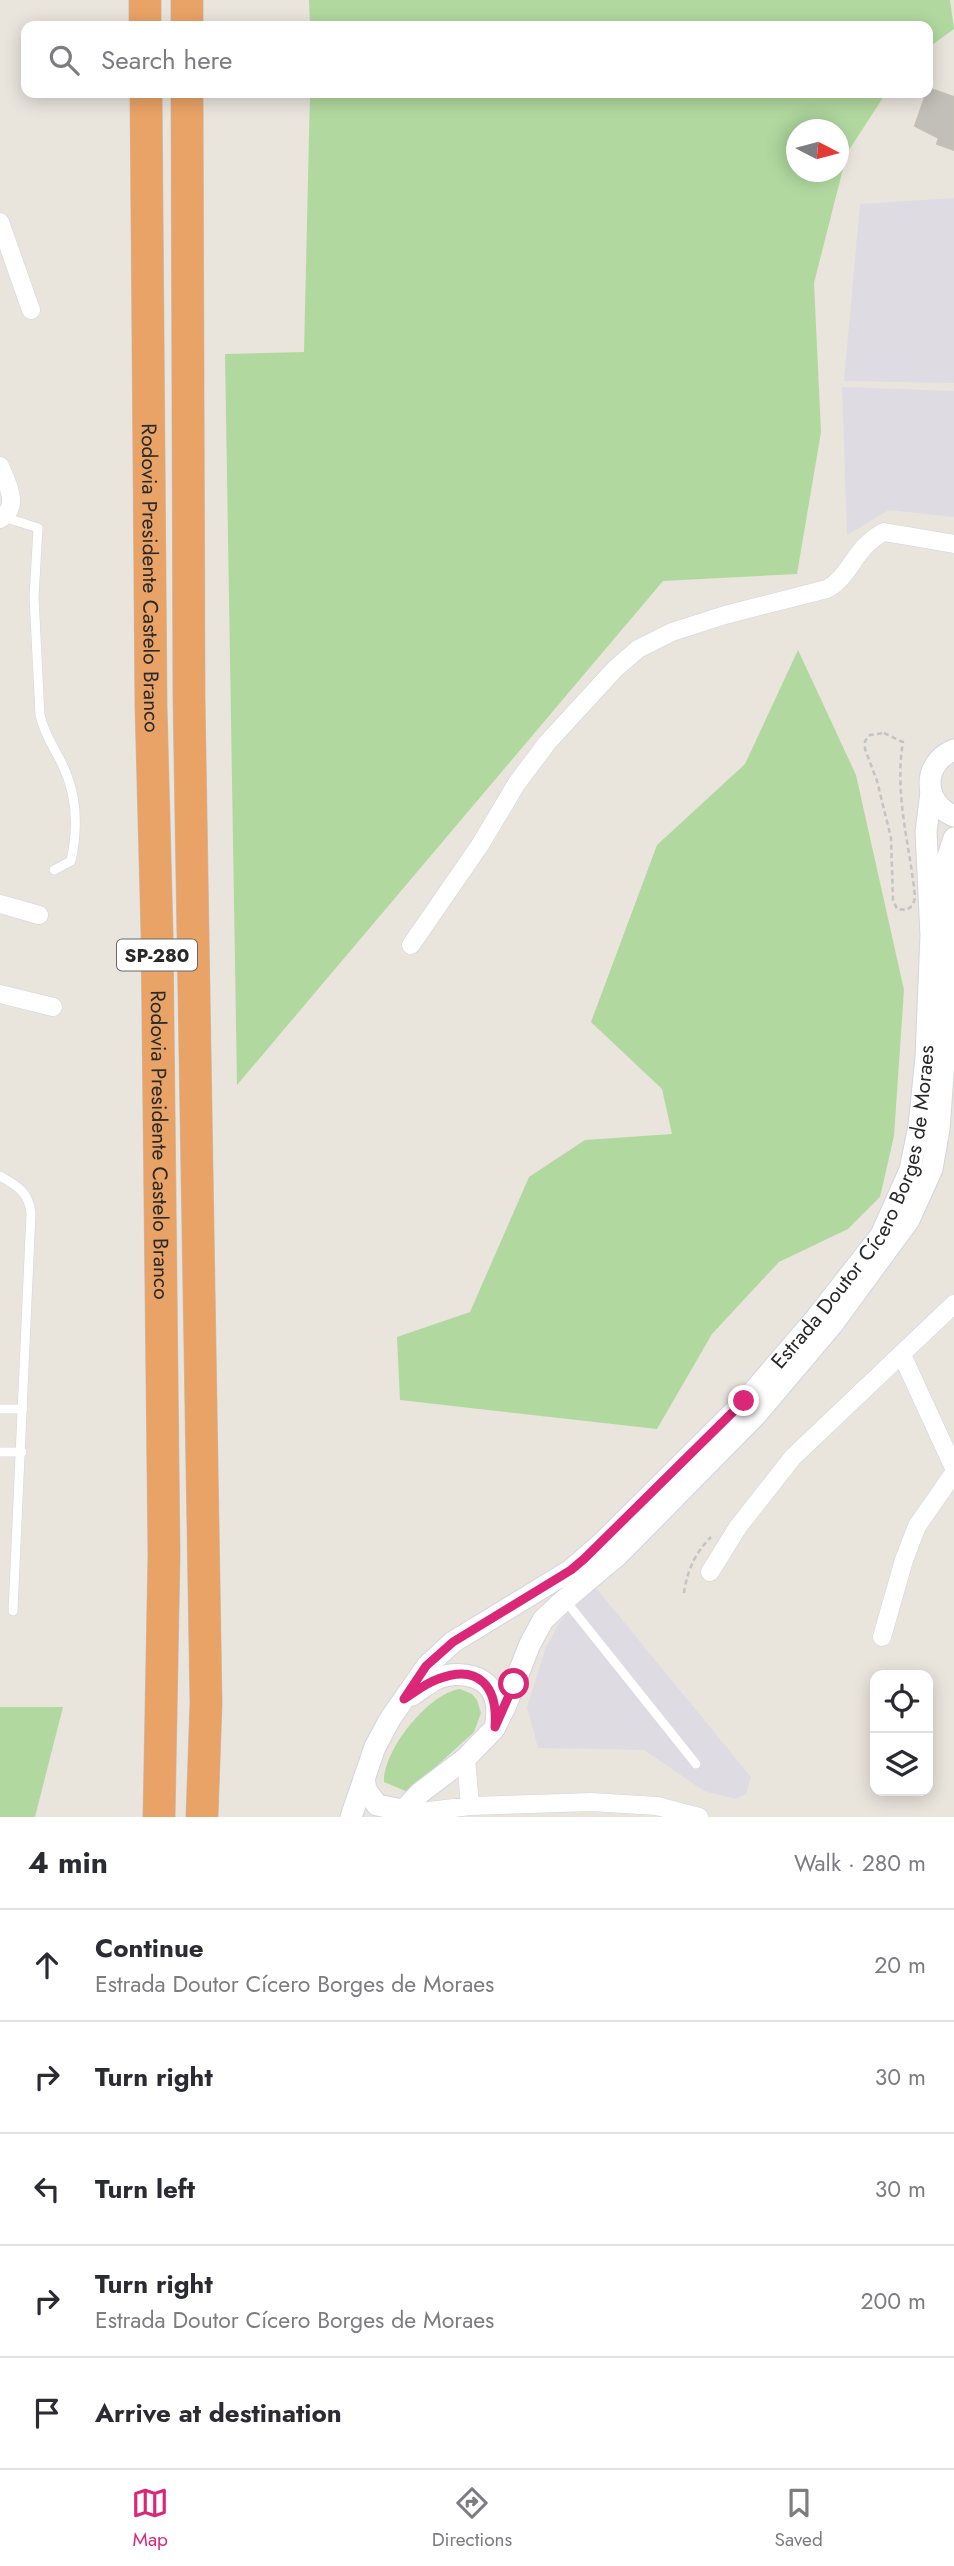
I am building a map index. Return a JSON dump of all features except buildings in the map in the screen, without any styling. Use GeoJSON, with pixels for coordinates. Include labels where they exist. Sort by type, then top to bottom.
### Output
{"type":"FeatureCollection","features":[{"type":"Feature","properties":{"kind":"highway"},"geometry":{"type":"LineString","coordinates":[[145,0],[145,21]]}},
{"type":"Feature","properties":{"kind":"highway"},"geometry":{"type":"LineString","coordinates":[[187,0],[187,21]]}},
{"type":"Feature","properties":{"kind":"highway","name":"Rodovia Presidente Castelo Branco"},"geometry":{"type":"LineString","coordinates":[[146,98],[151,706],[157,919],[164,1555],[159,1817]]}},
{"type":"Feature","properties":{"kind":"highway","name":"Rodovia Presidente Castelo Branco"},"geometry":{"type":"LineString","coordinates":[[187,98],[189,698],[206,1703],[202,1817]]}},
{"type":"Feature","properties":{"kind":"street"},"geometry":{"type":"LineString","coordinates":[[0,222],[31,310]]}},
{"type":"Feature","properties":{"kind":"street"},"geometry":{"type":"LineString","coordinates":[[0,466],[11,496],[8,514],[2,518]]}},
{"type":"Feature","properties":{"kind":"street"},"geometry":{"type":"LineString","coordinates":[[411,945],[480,845],[517,783],[547,743],[615,669],[652,640],[724,615],[817,592],[834,585],[863,545],[884,533],[954,544]]}},
{"type":"Feature","properties":{"kind":"street"},"geometry":{"type":"LineString","coordinates":[[954,734],[951,741],[954,750]]}},
{"type":"Feature","properties":{"kind":"street","name":"Estrada Doutor Cícero Borges de Moraes"},"geometry":{"type":"LineString","coordinates":[[351,1817],[375,1747],[426,1666],[453,1642],[571,1570],[601,1544],[744,1401],[816,1318],[881,1235],[910,1170],[919,1126],[926,1057],[931,935],[926,832],[931,771],[944,754],[954,750]]}},
{"type":"Feature","properties":{"kind":"street"},"geometry":{"type":"LineString","coordinates":[[930,792],[942,810],[954,816]]}},
{"type":"Feature","properties":{"kind":"street","name":"Estrada Doutor Cícero Borges de Moraes"},"geometry":{"type":"LineString","coordinates":[[399,1814],[466,1758],[495,1727],[543,1620],[618,1555],[756,1415],[832,1325],[914,1211],[932,1169],[939,1129],[948,993],[946,863],[954,838]]}},
{"type":"Feature","properties":{"kind":"street"},"geometry":{"type":"LineString","coordinates":[[0,904],[39,915]]}},
{"type":"Feature","properties":{"kind":"street"},"geometry":{"type":"LineString","coordinates":[[0,994],[53,1007]]}},
{"type":"Feature","properties":{"kind":"street"},"geometry":{"type":"LineString","coordinates":[[710,1572],[737,1527],[793,1457],[954,1304]]}},
{"type":"Feature","properties":{"kind":"street"},"geometry":{"type":"LineString","coordinates":[[882,1637],[904,1560],[917,1526],[954,1470],[902,1355]]}},
{"type":"Feature","properties":{"kind":"street"},"geometry":{"type":"LineString","coordinates":[[404,1699],[435,1680],[452,1675],[470,1675],[478,1678],[492,1693],[496,1702],[495,1727]]}},
{"type":"Feature","properties":{"kind":"street"},"geometry":{"type":"LineString","coordinates":[[466,1758],[469,1811]]}},
{"type":"Feature","properties":{"kind":"street"},"geometry":{"type":"LineString","coordinates":[[364,1778],[366,1790],[377,1805],[399,1814],[591,1802],[657,1806],[699,1817]]}},
{"type":"Feature","properties":{"kind":"lane"},"geometry":{"type":"LineString","coordinates":[[2,518],[38,527],[34,597],[40,715],[44,733],[63,765],[74,795],[75,842],[71,861],[54,870]]}},
{"type":"Feature","properties":{"kind":"lane"},"geometry":{"type":"LineString","coordinates":[[0,1176],[20,1188],[30,1207],[22,1452],[13,1611]]}},
{"type":"Feature","properties":{"kind":"lane"},"geometry":{"type":"LineString","coordinates":[[0,1409],[23,1409]]}},
{"type":"Feature","properties":{"kind":"lane"},"geometry":{"type":"LineString","coordinates":[[0,1452],[22,1452]]}},
{"type":"Feature","properties":{"kind":"lane"},"geometry":{"type":"LineString","coordinates":[[565,1600],[696,1764]]}},
{"type":"Feature","properties":{"kind":"path"},"geometry":{"type":"LineString","coordinates":[[884,733],[903,742],[899,764],[900,796],[915,897],[914,905],[907,910],[897,909],[893,900],[891,838],[864,741],[870,735],[884,733]]}},
{"type":"Feature","properties":{"kind":"shaded area"},"geometry":{"type":"Polygon","coordinates":[[[954,198],[954,383],[844,381],[860,204],[954,198]]]}},
{"type":"Feature","properties":{"kind":"shaded area"},"geometry":{"type":"Polygon","coordinates":[[[842,387],[954,391],[954,517],[889,510],[847,535],[842,387]]]}},
{"type":"Feature","properties":{"kind":"shaded area"},"geometry":{"type":"Polygon","coordinates":[[[596,1588],[751,1777],[746,1794],[735,1799],[704,1791],[644,1750],[538,1748],[527,1707],[546,1647],[563,1617],[596,1588]]]}},
{"type":"Feature","properties":{"kind":"green space"},"geometry":{"type":"Polygon","coordinates":[[[309,0],[950,0],[954,29],[933,44],[933,21],[310,21],[309,0]]]}},
{"type":"Feature","properties":{"kind":"green space"},"geometry":{"type":"Polygon","coordinates":[[[310,98],[883,98],[849,150],[849,119],[786,119],[786,182],[840,182],[814,283],[821,432],[797,574],[663,581],[237,1085],[225,354],[304,352],[310,98]]]}},
{"type":"Feature","properties":{"kind":"green space"},"geometry":{"type":"Polygon","coordinates":[[[798,650],[856,775],[904,990],[894,1136],[880,1197],[848,1229],[779,1262],[712,1334],[657,1429],[400,1400],[397,1337],[470,1312],[529,1177],[585,1140],[672,1134],[662,1089],[591,1022],[657,845],[745,764],[798,650]]]}},
{"type":"Feature","properties":{"kind":"green space"},"geometry":{"type":"Polygon","coordinates":[[[460,1689],[472,1694],[477,1700],[481,1713],[474,1732],[408,1792],[384,1782],[391,1755],[410,1725],[435,1701],[460,1689]]]}},
{"type":"Feature","properties":{"kind":"green space"},"geometry":{"type":"Polygon","coordinates":[[[0,1707],[63,1707],[35,1817],[0,1817],[0,1707]]]}},
{"type":"Feature","properties":{"kind":"route"},"geometry":{"type":"LineString","coordinates":[[514,1684],[495,1727],[496,1702],[492,1693],[478,1678],[470,1675],[445,1676],[404,1699],[426,1666],[453,1642],[571,1570],[584,1559],[744,1401]]}}]}
